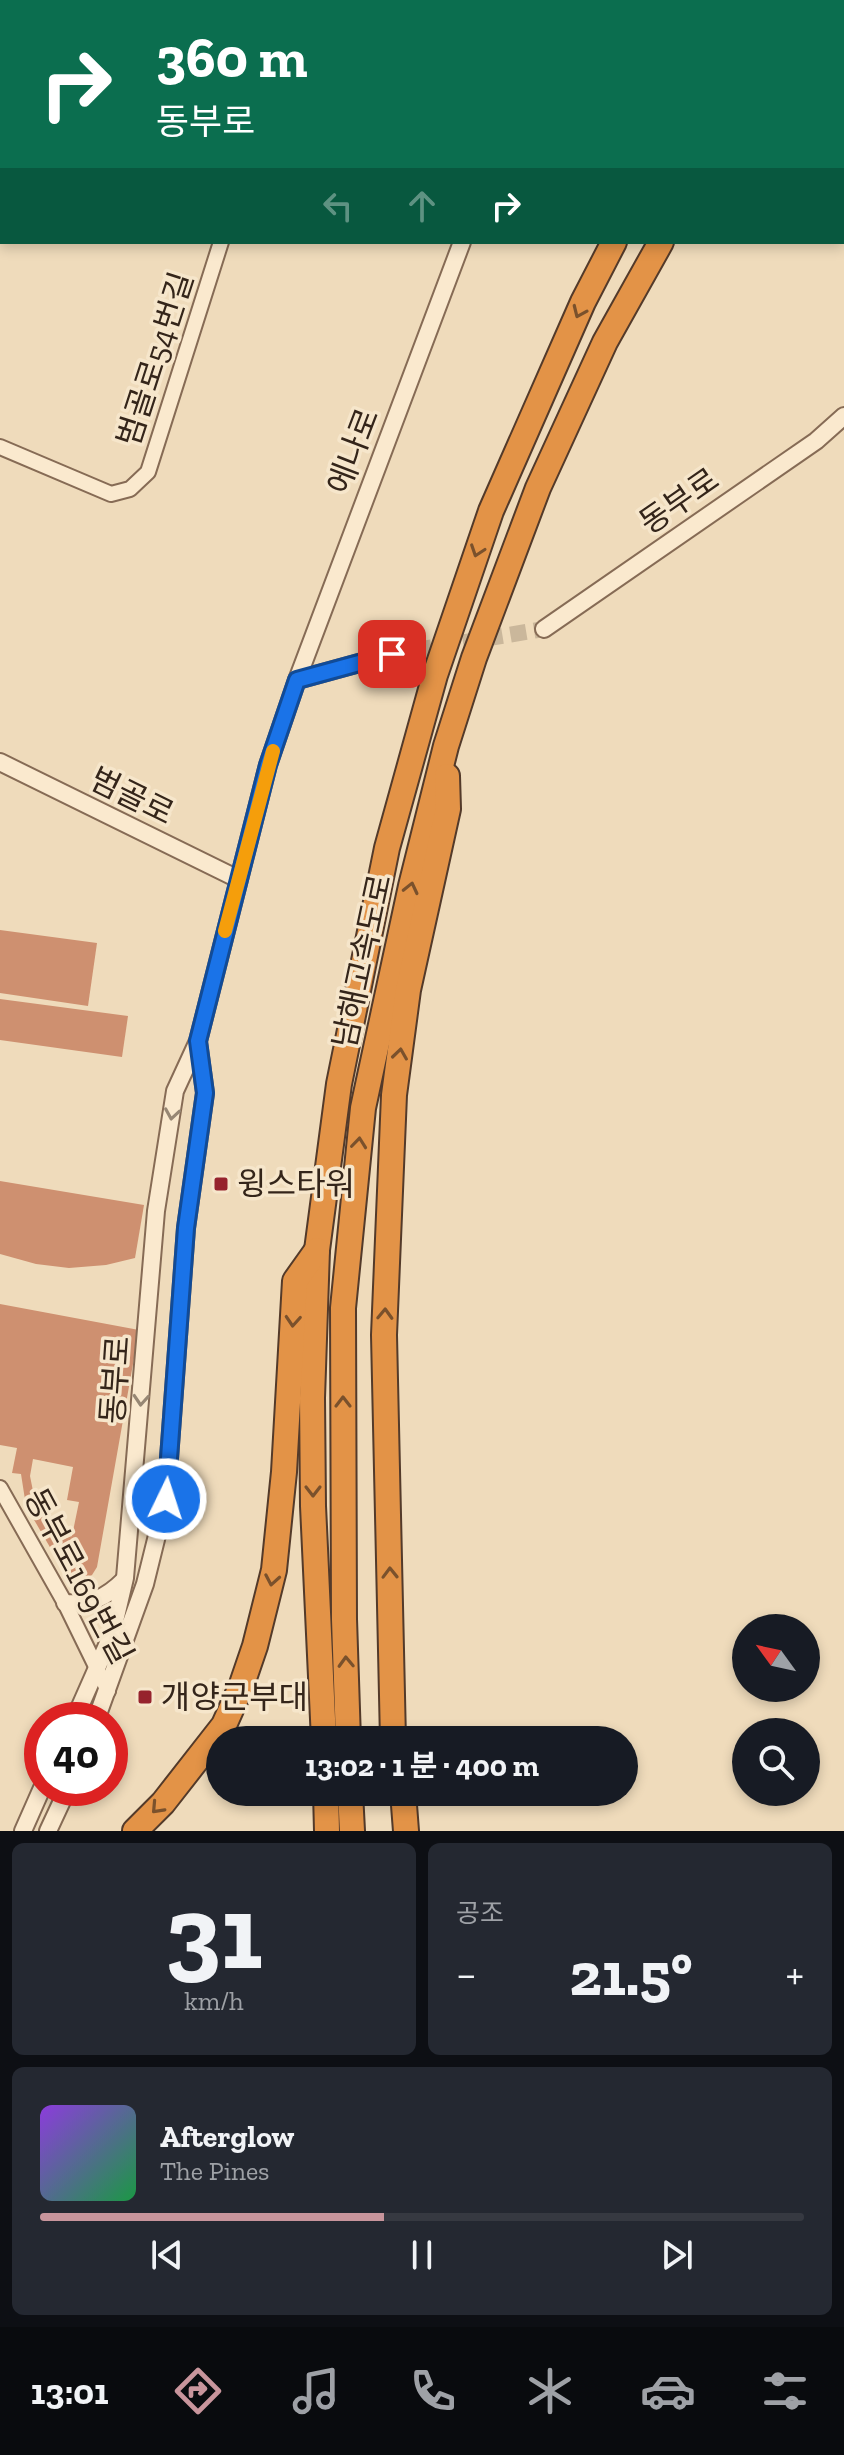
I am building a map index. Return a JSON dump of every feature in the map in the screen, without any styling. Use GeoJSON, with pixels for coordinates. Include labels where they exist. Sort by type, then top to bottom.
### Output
{"type":"FeatureCollection","features":[{"type":"Feature","properties":{"kind":"highway","name":"남해고속도로"},"geometry":{"type":"LineString","coordinates":[[323,1726],[313,1506],[312,1398],[317,1250],[339,1084],[381,877],[435,675],[491,511],[583,302],[613,244]]}},
{"type":"Feature","properties":{"kind":"highway","name":"남해고속도로"},"geometry":{"type":"LineString","coordinates":[[348,1726],[343,1308],[363,1108],[411,886],[446,746],[474,658],[538,488],[605,342],[660,244]]}},
{"type":"Feature","properties":{"kind":"highway"},"geometry":{"type":"LineString","coordinates":[[395,1726],[384,1335],[394,1095],[408,990],[448,809],[446,746]]}},
{"type":"Feature","properties":{"kind":"highway"},"geometry":{"type":"LineString","coordinates":[[135,1831],[171,1793],[224,1725],[255,1646],[274,1570],[284,1472],[295,1281],[317,1250]]}},
{"type":"Feature","properties":{"kind":"highway"},"geometry":{"type":"LineString","coordinates":[[326,1806],[327,1831]]}},
{"type":"Feature","properties":{"kind":"highway"},"geometry":{"type":"LineString","coordinates":[[351,1806],[352,1831]]}},
{"type":"Feature","properties":{"kind":"highway"},"geometry":{"type":"LineString","coordinates":[[395,1806],[396,1831]]}},
{"type":"Feature","properties":{"kind":"highway"},"geometry":{"type":"LineString","coordinates":[[404,1806],[406,1831]]}},
{"type":"Feature","properties":{"kind":"street","name":"범골로54번길"},"geometry":{"type":"LineString","coordinates":[[0,447],[111,494],[130,489],[148,472],[220,244]]}},
{"type":"Feature","properties":{"kind":"street","name":"에나로"},"geometry":{"type":"LineString","coordinates":[[297,680],[461,244]]}},
{"type":"Feature","properties":{"kind":"street","name":"동부로"},"geometry":{"type":"LineString","coordinates":[[544,629],[816,441],[844,416]]}},
{"type":"Feature","properties":{"kind":"street"},"geometry":{"type":"LineString","coordinates":[[297,680],[392,654]]}},
{"type":"Feature","properties":{"kind":"street","name":"동부로"},"geometry":{"type":"LineString","coordinates":[[82,1702],[112,1634],[125,1578],[156,1211],[175,1091],[198,1041],[268,765],[297,680]]}},
{"type":"Feature","properties":{"kind":"street","name":"범골로"},"geometry":{"type":"LineString","coordinates":[[0,762],[238,879]]}},
{"type":"Feature","properties":{"kind":"street","name":"동부로"},"geometry":{"type":"LineString","coordinates":[[103,1702],[145,1584],[166,1499],[186,1228],[205,1093],[198,1041]]}},
{"type":"Feature","properties":{"kind":"street","name":"동부로169번길"},"geometry":{"type":"LineString","coordinates":[[0,1488],[65,1603],[108,1691]]}},
{"type":"Feature","properties":{"kind":"street"},"geometry":{"type":"LineString","coordinates":[[65,1603],[96,1601],[112,1592],[125,1578]]}},
{"type":"Feature","properties":{"kind":"street"},"geometry":{"type":"LineString","coordinates":[[23,1831],[34,1806]]}},
{"type":"Feature","properties":{"kind":"street"},"geometry":{"type":"LineString","coordinates":[[48,1831],[60,1806]]}},
{"type":"Feature","properties":{"kind":"building"},"geometry":{"type":"Polygon","coordinates":[[[0,930],[97,943],[88,1006],[0,993],[0,930]]]}},
{"type":"Feature","properties":{"kind":"building"},"geometry":{"type":"Polygon","coordinates":[[[0,999],[128,1016],[122,1057],[0,1040],[0,999]]]}},
{"type":"Feature","properties":{"kind":"building"},"geometry":{"type":"Polygon","coordinates":[[[0,1181],[144,1205],[135,1258],[106,1265],[69,1268],[36,1264],[0,1254],[0,1181]]]}},
{"type":"Feature","properties":{"kind":"building"},"geometry":{"type":"Polygon","coordinates":[[[0,1304],[139,1330],[97,1567],[92,1575],[83,1580],[65,1573],[26,1506],[21,1474],[12,1473],[17,1448],[0,1445],[0,1304]],[[33,1459],[30,1476],[36,1506],[58,1536],[64,1539],[72,1536],[79,1502],[67,1500],[73,1467],[33,1459]]]}},
{"type":"Feature","properties":{"kind":"tunnel"},"geometry":{"type":"LineString","coordinates":[[392,654],[544,629]]}},
{"type":"Feature","properties":{"kind":"slow traffic"},"geometry":{"type":"LineString","coordinates":[[225,931],[273,751]]}},
{"type":"Feature","properties":{"kind":"place","name":"윙스타워"},"geometry":{"type":"Point","coordinates":[221,1184]}},
{"type":"Feature","properties":{"kind":"place","name":"개양군부대"},"geometry":{"type":"Point","coordinates":[145,1697]}},
{"type":"Feature","properties":{"kind":"route"},"geometry":{"type":"LineString","coordinates":[[166,1499],[186,1228],[205,1093],[198,1041],[268,765],[297,680],[392,654]]}}]}
